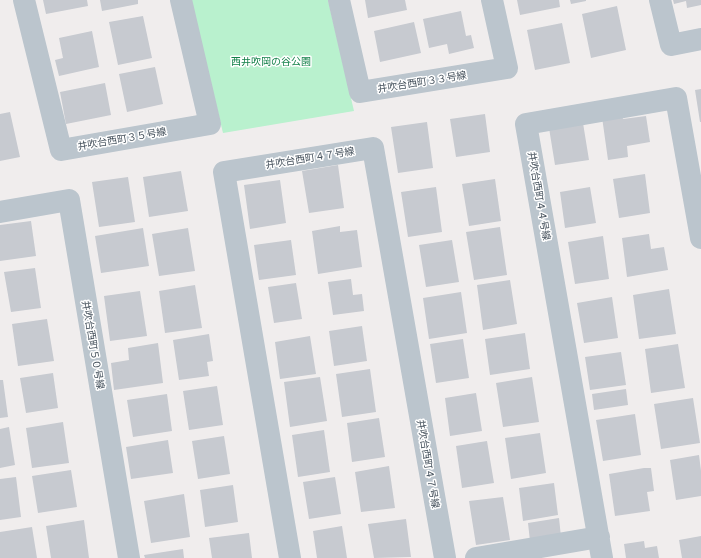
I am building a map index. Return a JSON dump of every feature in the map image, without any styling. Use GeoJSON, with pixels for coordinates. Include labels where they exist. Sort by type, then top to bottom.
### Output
{"type":"FeatureCollection","features":[{"type":"Feature","properties":{"kind":"street","name":"井吹台西町３５号線"},"geometry":{"type":"LineString","coordinates":[[24,0],[61,150],[210,124],[181,0]]}},
{"type":"Feature","properties":{"kind":"street","name":"井吹台西町３３号線"},"geometry":{"type":"LineString","coordinates":[[338,0],[360,92],[507,68],[492,0]]}},
{"type":"Feature","properties":{"kind":"street"},"geometry":{"type":"LineString","coordinates":[[660,0],[671,44],[701,39]]}},
{"type":"Feature","properties":{"kind":"street","name":"井吹台西町４４号線"},"geometry":{"type":"LineString","coordinates":[[600,548],[526,124],[676,98],[701,238]]}},
{"type":"Feature","properties":{"kind":"street","name":"井吹台西町４７号線"},"geometry":{"type":"LineString","coordinates":[[290,558],[224,172],[373,148],[445,558]]}},
{"type":"Feature","properties":{"kind":"street","name":"井吹台西町５０号線"},"geometry":{"type":"LineString","coordinates":[[0,212],[69,200],[129,558]]}},
{"type":"Feature","properties":{"kind":"street"},"geometry":{"type":"LineString","coordinates":[[476,558],[600,548]]}},
{"type":"Feature","properties":{"kind":"green space","name":"西井吹岡の谷公園"},"geometry":{"type":"Polygon","coordinates":[[[191,0],[328,0],[354,111],[223,133],[191,0]]]}},
{"type":"Feature","properties":{"kind":"building"},"geometry":{"type":"Polygon","coordinates":[[[43,0],[87,0],[88,6],[46,14],[43,0]]]}},
{"type":"Feature","properties":{"kind":"building"},"geometry":{"type":"Polygon","coordinates":[[[100,0],[138,0],[138,4],[102,11],[100,0]]]}},
{"type":"Feature","properties":{"kind":"building"},"geometry":{"type":"Polygon","coordinates":[[[365,0],[405,0],[407,10],[368,18],[365,0]]]}},
{"type":"Feature","properties":{"kind":"building"},"geometry":{"type":"Polygon","coordinates":[[[517,0],[559,0],[560,7],[520,15],[517,0]]]}},
{"type":"Feature","properties":{"kind":"building"},"geometry":{"type":"Polygon","coordinates":[[[570,0],[586,0],[586,1],[571,4],[570,0]]]}},
{"type":"Feature","properties":{"kind":"building"},"geometry":{"type":"Polygon","coordinates":[[[673,0],[701,0],[701,5],[687,8],[686,1],[674,4],[673,0]]]}},
{"type":"Feature","properties":{"kind":"building"},"geometry":{"type":"Polygon","coordinates":[[[617,6],[626,50],[591,58],[582,14],[617,6]]]}},
{"type":"Feature","properties":{"kind":"building"},"geometry":{"type":"Polygon","coordinates":[[[461,11],[466,36],[471,35],[474,48],[449,54],[447,44],[429,48],[423,19],[461,11]]]}},
{"type":"Feature","properties":{"kind":"building"},"geometry":{"type":"Polygon","coordinates":[[[143,16],[152,58],[118,65],[109,22],[143,16]]]}},
{"type":"Feature","properties":{"kind":"building"},"geometry":{"type":"Polygon","coordinates":[[[414,22],[421,53],[380,62],[374,31],[414,22]]]}},
{"type":"Feature","properties":{"kind":"building"},"geometry":{"type":"Polygon","coordinates":[[[562,23],[570,63],[535,70],[527,30],[562,23]]]}},
{"type":"Feature","properties":{"kind":"building"},"geometry":{"type":"Polygon","coordinates":[[[92,31],[99,67],[59,76],[55,60],[63,58],[59,38],[92,31]]]}},
{"type":"Feature","properties":{"kind":"building"},"geometry":{"type":"Polygon","coordinates":[[[155,67],[163,104],[127,112],[119,74],[155,67]]]}},
{"type":"Feature","properties":{"kind":"building"},"geometry":{"type":"Polygon","coordinates":[[[105,83],[111,115],[66,124],[60,92],[105,83]]]}},
{"type":"Feature","properties":{"kind":"building"},"geometry":{"type":"Polygon","coordinates":[[[701,89],[701,122],[700,122],[695,90],[701,89]]]}},
{"type":"Feature","properties":{"kind":"building"},"geometry":{"type":"Polygon","coordinates":[[[10,112],[20,157],[0,161],[0,114],[10,112]]]}},
{"type":"Feature","properties":{"kind":"building"},"geometry":{"type":"Polygon","coordinates":[[[485,114],[490,152],[456,157],[450,119],[485,114]]]}},
{"type":"Feature","properties":{"kind":"building"},"geometry":{"type":"Polygon","coordinates":[[[622,114],[623,119],[646,116],[650,142],[627,146],[628,157],[608,160],[602,117],[622,114]]]}},
{"type":"Feature","properties":{"kind":"building"},"geometry":{"type":"Polygon","coordinates":[[[427,122],[433,168],[398,173],[391,127],[427,122]]]}},
{"type":"Feature","properties":{"kind":"building"},"geometry":{"type":"Polygon","coordinates":[[[583,123],[589,160],[555,165],[549,128],[583,123]]]}},
{"type":"Feature","properties":{"kind":"building"},"geometry":{"type":"Polygon","coordinates":[[[338,165],[344,208],[309,213],[302,171],[338,165]]]}},
{"type":"Feature","properties":{"kind":"building"},"geometry":{"type":"Polygon","coordinates":[[[181,171],[188,211],[149,217],[143,177],[181,171]]]}},
{"type":"Feature","properties":{"kind":"building"},"geometry":{"type":"Polygon","coordinates":[[[645,174],[650,213],[619,218],[613,179],[645,174]]]}},
{"type":"Feature","properties":{"kind":"building"},"geometry":{"type":"Polygon","coordinates":[[[128,177],[135,222],[99,227],[92,182],[128,177]]]}},
{"type":"Feature","properties":{"kind":"building"},"geometry":{"type":"Polygon","coordinates":[[[495,179],[501,221],[469,226],[462,184],[495,179]]]}},
{"type":"Feature","properties":{"kind":"building"},"geometry":{"type":"Polygon","coordinates":[[[280,180],[286,223],[250,229],[244,185],[280,180]]]}},
{"type":"Feature","properties":{"kind":"building"},"geometry":{"type":"Polygon","coordinates":[[[436,187],[442,232],[408,237],[401,192],[436,187]]]}},
{"type":"Feature","properties":{"kind":"building"},"geometry":{"type":"Polygon","coordinates":[[[590,187],[596,223],[565,228],[560,192],[590,187]]]}},
{"type":"Feature","properties":{"kind":"building"},"geometry":{"type":"Polygon","coordinates":[[[31,221],[36,256],[0,261],[0,225],[31,221]]]}},
{"type":"Feature","properties":{"kind":"building"},"geometry":{"type":"Polygon","coordinates":[[[340,226],[340,232],[357,230],[362,267],[318,274],[312,231],[340,226]]]}},
{"type":"Feature","properties":{"kind":"building"},"geometry":{"type":"Polygon","coordinates":[[[500,227],[507,275],[474,280],[466,232],[500,227]]]}},
{"type":"Feature","properties":{"kind":"building"},"geometry":{"type":"Polygon","coordinates":[[[143,228],[149,266],[101,273],[95,236],[143,228]]]}},
{"type":"Feature","properties":{"kind":"building"},"geometry":{"type":"Polygon","coordinates":[[[188,228],[195,271],[159,276],[152,234],[188,228]]]}},
{"type":"Feature","properties":{"kind":"building"},"geometry":{"type":"Polygon","coordinates":[[[649,234],[651,249],[664,247],[668,270],[627,277],[622,238],[649,234]]]}},
{"type":"Feature","properties":{"kind":"building"},"geometry":{"type":"Polygon","coordinates":[[[603,236],[609,279],[575,284],[568,242],[603,236]]]}},
{"type":"Feature","properties":{"kind":"building"},"geometry":{"type":"Polygon","coordinates":[[[291,240],[296,275],[259,280],[254,245],[291,240]]]}},
{"type":"Feature","properties":{"kind":"building"},"geometry":{"type":"Polygon","coordinates":[[[452,240],[459,282],[426,287],[419,245],[452,240]]]}},
{"type":"Feature","properties":{"kind":"building"},"geometry":{"type":"Polygon","coordinates":[[[35,268],[41,308],[11,312],[4,272],[35,268]]]}},
{"type":"Feature","properties":{"kind":"building"},"geometry":{"type":"Polygon","coordinates":[[[351,279],[353,295],[362,294],[364,311],[333,315],[328,282],[351,279]]]}},
{"type":"Feature","properties":{"kind":"building"},"geometry":{"type":"Polygon","coordinates":[[[510,280],[517,324],[483,330],[477,285],[510,280]]]}},
{"type":"Feature","properties":{"kind":"building"},"geometry":{"type":"Polygon","coordinates":[[[296,283],[302,319],[274,323],[268,287],[296,283]]]}},
{"type":"Feature","properties":{"kind":"building"},"geometry":{"type":"Polygon","coordinates":[[[195,285],[202,328],[165,333],[159,291],[195,285]]]}},
{"type":"Feature","properties":{"kind":"building"},"geometry":{"type":"Polygon","coordinates":[[[669,289],[676,334],[639,339],[633,295],[669,289]]]}},
{"type":"Feature","properties":{"kind":"building"},"geometry":{"type":"Polygon","coordinates":[[[140,291],[147,336],[110,341],[104,296],[140,291]]]}},
{"type":"Feature","properties":{"kind":"building"},"geometry":{"type":"Polygon","coordinates":[[[461,292],[467,333],[429,339],[423,298],[461,292]]]}},
{"type":"Feature","properties":{"kind":"building"},"geometry":{"type":"Polygon","coordinates":[[[612,297],[618,338],[584,343],[577,303],[612,297]]]}},
{"type":"Feature","properties":{"kind":"building"},"geometry":{"type":"Polygon","coordinates":[[[47,319],[54,361],[18,366],[12,324],[47,319]]]}},
{"type":"Feature","properties":{"kind":"building"},"geometry":{"type":"Polygon","coordinates":[[[362,326],[367,361],[334,366],[329,331],[362,326]]]}},
{"type":"Feature","properties":{"kind":"building"},"geometry":{"type":"Polygon","coordinates":[[[525,333],[530,369],[490,375],[485,339],[525,333]]]}},
{"type":"Feature","properties":{"kind":"building"},"geometry":{"type":"Polygon","coordinates":[[[209,334],[213,361],[207,362],[209,376],[179,380],[173,340],[209,334]]]}},
{"type":"Feature","properties":{"kind":"building"},"geometry":{"type":"Polygon","coordinates":[[[310,336],[316,374],[280,379],[275,342],[310,336]]]}},
{"type":"Feature","properties":{"kind":"building"},"geometry":{"type":"Polygon","coordinates":[[[463,339],[469,378],[436,383],[430,344],[463,339]]]}},
{"type":"Feature","properties":{"kind":"building"},"geometry":{"type":"Polygon","coordinates":[[[158,343],[163,383],[114,390],[111,363],[129,360],[128,348],[158,343]]]}},
{"type":"Feature","properties":{"kind":"building"},"geometry":{"type":"Polygon","coordinates":[[[678,344],[685,388],[651,393],[645,349],[678,344]]]}},
{"type":"Feature","properties":{"kind":"building"},"geometry":{"type":"Polygon","coordinates":[[[621,352],[626,385],[590,390],[585,357],[621,352]]]}},
{"type":"Feature","properties":{"kind":"building"},"geometry":{"type":"Polygon","coordinates":[[[370,369],[376,412],[342,417],[336,374],[370,369]]]}},
{"type":"Feature","properties":{"kind":"building"},"geometry":{"type":"Polygon","coordinates":[[[53,373],[58,408],[26,413],[20,378],[53,373]]]}},
{"type":"Feature","properties":{"kind":"building"},"geometry":{"type":"Polygon","coordinates":[[[320,377],[327,421],[290,427],[284,382],[320,377]]]}},
{"type":"Feature","properties":{"kind":"building"},"geometry":{"type":"Polygon","coordinates":[[[532,377],[539,422],[503,427],[496,383],[532,377]]]}},
{"type":"Feature","properties":{"kind":"building"},"geometry":{"type":"Polygon","coordinates":[[[0,380],[3,380],[8,417],[0,418],[0,380]]]}},
{"type":"Feature","properties":{"kind":"building"},"geometry":{"type":"Polygon","coordinates":[[[217,386],[223,425],[189,430],[183,391],[217,386]]]}},
{"type":"Feature","properties":{"kind":"building"},"geometry":{"type":"Polygon","coordinates":[[[626,389],[628,405],[594,410],[592,394],[626,389]]]}},
{"type":"Feature","properties":{"kind":"building"},"geometry":{"type":"Polygon","coordinates":[[[476,393],[482,431],[450,436],[445,398],[476,393]]]}},
{"type":"Feature","properties":{"kind":"building"},"geometry":{"type":"Polygon","coordinates":[[[167,394],[172,431],[133,437],[127,400],[167,394]]]}},
{"type":"Feature","properties":{"kind":"building"},"geometry":{"type":"Polygon","coordinates":[[[693,398],[700,443],[661,449],[654,404],[693,398]]]}},
{"type":"Feature","properties":{"kind":"building"},"geometry":{"type":"Polygon","coordinates":[[[635,414],[641,455],[603,461],[596,420],[635,414]]]}},
{"type":"Feature","properties":{"kind":"building"},"geometry":{"type":"Polygon","coordinates":[[[379,418],[385,457],[352,462],[347,423],[379,418]]]}},
{"type":"Feature","properties":{"kind":"building"},"geometry":{"type":"Polygon","coordinates":[[[63,422],[69,463],[32,468],[26,428],[63,422]]]}},
{"type":"Feature","properties":{"kind":"building"},"geometry":{"type":"Polygon","coordinates":[[[9,427],[15,465],[0,468],[0,429],[9,427]]]}},
{"type":"Feature","properties":{"kind":"building"},"geometry":{"type":"Polygon","coordinates":[[[324,430],[330,472],[298,477],[292,435],[324,430]]]}},
{"type":"Feature","properties":{"kind":"building"},"geometry":{"type":"Polygon","coordinates":[[[540,433],[546,473],[511,479],[505,438],[540,433]]]}},
{"type":"Feature","properties":{"kind":"building"},"geometry":{"type":"Polygon","coordinates":[[[224,436],[230,474],[198,479],[192,441],[224,436]]]}},
{"type":"Feature","properties":{"kind":"building"},"geometry":{"type":"Polygon","coordinates":[[[168,440],[173,473],[131,479],[126,447],[168,440]]]}},
{"type":"Feature","properties":{"kind":"building"},"geometry":{"type":"Polygon","coordinates":[[[487,441],[494,483],[462,488],[456,446],[487,441]]]}},
{"type":"Feature","properties":{"kind":"building"},"geometry":{"type":"Polygon","coordinates":[[[699,455],[701,471],[701,496],[676,500],[670,460],[699,455]]]}},
{"type":"Feature","properties":{"kind":"building"},"geometry":{"type":"Polygon","coordinates":[[[389,466],[395,508],[361,512],[355,472],[389,466]]]}},
{"type":"Feature","properties":{"kind":"building"},"geometry":{"type":"Polygon","coordinates":[[[651,468],[654,491],[647,492],[650,511],[615,516],[609,474],[651,468]]]}},
{"type":"Feature","properties":{"kind":"building"},"geometry":{"type":"Polygon","coordinates":[[[71,470],[77,507],[38,513],[32,476],[71,470]]]}},
{"type":"Feature","properties":{"kind":"building"},"geometry":{"type":"Polygon","coordinates":[[[16,477],[21,517],[0,520],[0,479],[16,477]]]}},
{"type":"Feature","properties":{"kind":"building"},"geometry":{"type":"Polygon","coordinates":[[[335,477],[341,514],[309,519],[303,482],[335,477]]]}},
{"type":"Feature","properties":{"kind":"building"},"geometry":{"type":"Polygon","coordinates":[[[554,483],[558,515],[523,521],[519,488],[554,483]]]}},
{"type":"Feature","properties":{"kind":"building"},"geometry":{"type":"Polygon","coordinates":[[[233,485],[238,522],[205,527],[200,490],[233,485]]]}},
{"type":"Feature","properties":{"kind":"building"},"geometry":{"type":"Polygon","coordinates":[[[184,494],[190,537],[151,543],[144,501],[184,494]]]}},
{"type":"Feature","properties":{"kind":"building"},"geometry":{"type":"Polygon","coordinates":[[[503,497],[510,540],[476,545],[469,501],[503,497]]]}},
{"type":"Feature","properties":{"kind":"building"},"geometry":{"type":"Polygon","coordinates":[[[559,518],[561,537],[530,541],[528,523],[559,518]]]}},
{"type":"Feature","properties":{"kind":"building"},"geometry":{"type":"Polygon","coordinates":[[[406,519],[411,557],[374,558],[368,524],[406,519]]]}},
{"type":"Feature","properties":{"kind":"building"},"geometry":{"type":"Polygon","coordinates":[[[84,520],[89,558],[51,558],[46,526],[84,520]]]}},
{"type":"Feature","properties":{"kind":"building"},"geometry":{"type":"Polygon","coordinates":[[[342,526],[347,558],[317,558],[313,531],[342,526]]]}},
{"type":"Feature","properties":{"kind":"building"},"geometry":{"type":"Polygon","coordinates":[[[32,527],[37,558],[0,558],[0,532],[32,527]]]}},
{"type":"Feature","properties":{"kind":"building"},"geometry":{"type":"Polygon","coordinates":[[[249,533],[252,558],[212,558],[209,538],[249,533]]]}},
{"type":"Feature","properties":{"kind":"building"},"geometry":{"type":"Polygon","coordinates":[[[701,536],[701,558],[682,558],[679,540],[701,536]]]}},
{"type":"Feature","properties":{"kind":"building"},"geometry":{"type":"Polygon","coordinates":[[[644,541],[645,548],[657,546],[659,558],[626,558],[624,544],[644,541]]]}},
{"type":"Feature","properties":{"kind":"building"},"geometry":{"type":"Polygon","coordinates":[[[183,549],[184,558],[145,558],[144,555],[183,549]]]}}]}
